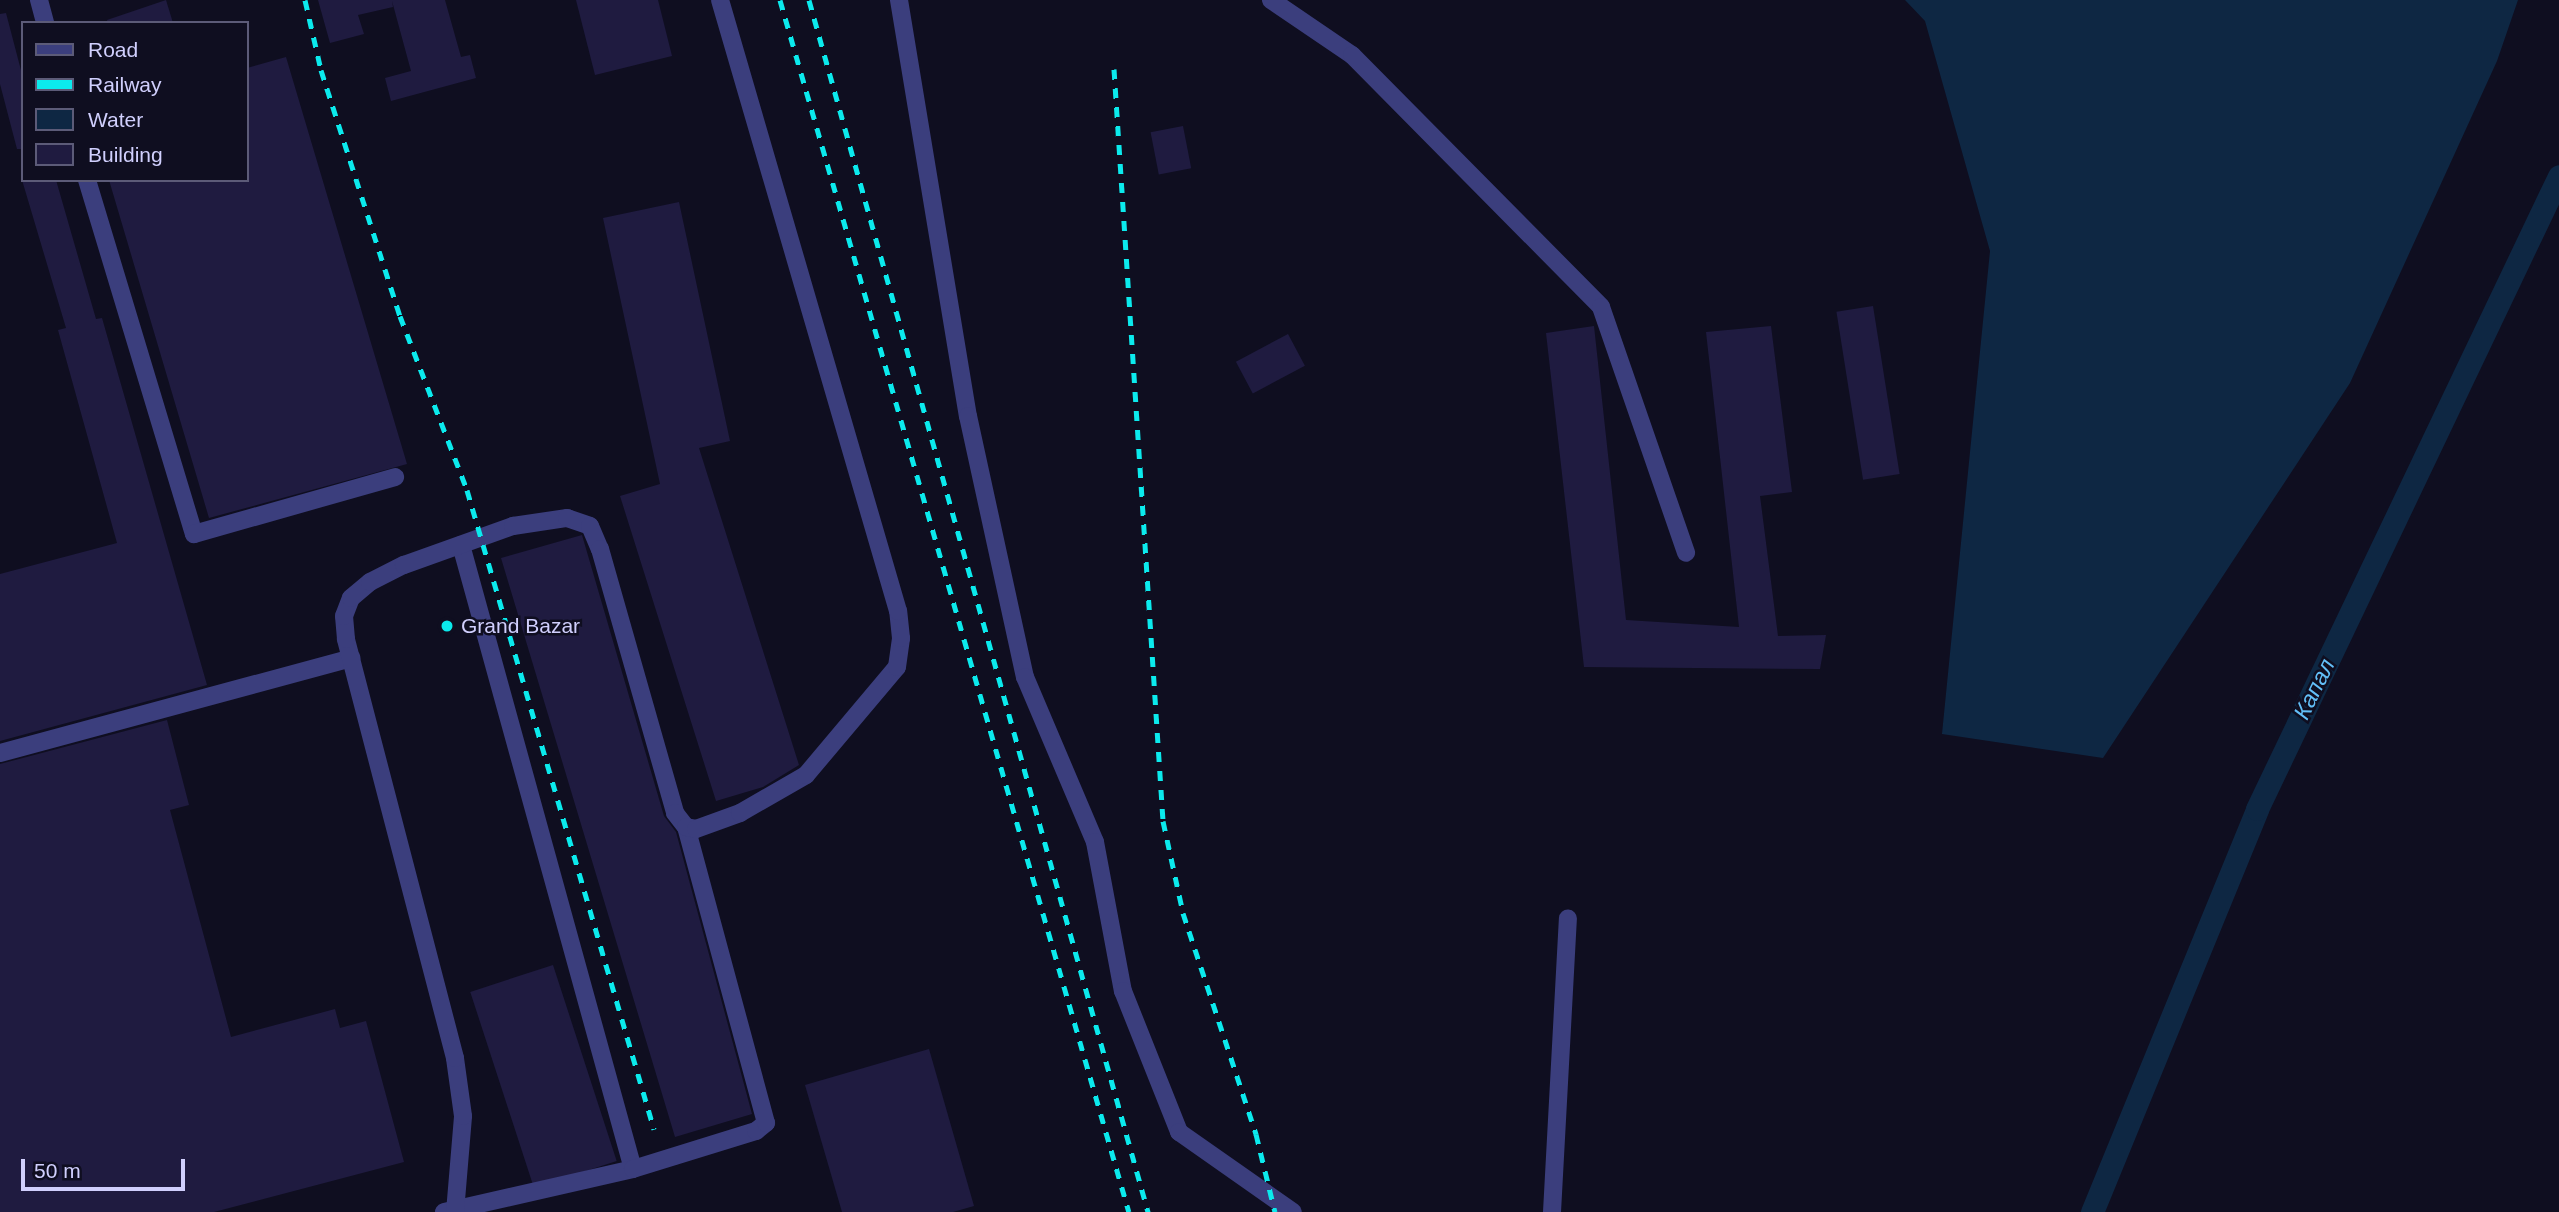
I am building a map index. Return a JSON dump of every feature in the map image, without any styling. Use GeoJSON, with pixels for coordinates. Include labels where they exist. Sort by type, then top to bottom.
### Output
{"type":"FeatureCollection","features":[{"type":"Feature","properties":{"kind":"street"},"geometry":{"type":"LineString","coordinates":[[39,0],[44,21]]}},
{"type":"Feature","properties":{"kind":"street"},"geometry":{"type":"LineString","coordinates":[[686,827],[711,826],[740,813],[806,775],[887,684],[897,667],[901,638],[898,611],[720,0]]}},
{"type":"Feature","properties":{"kind":"street"},"geometry":{"type":"LineString","coordinates":[[899,0],[968,416],[1025,677],[1096,842],[1123,991],[1179,1132],[1293,1212]]}},
{"type":"Feature","properties":{"kind":"street"},"geometry":{"type":"LineString","coordinates":[[1271,0],[1352,55],[1601,307],[1686,553]]}},
{"type":"Feature","properties":{"kind":"street"},"geometry":{"type":"LineString","coordinates":[[88,182],[194,534],[395,477]]}},
{"type":"Feature","properties":{"kind":"street"},"geometry":{"type":"LineString","coordinates":[[544,518],[567,518],[590,526],[600,548],[675,813],[686,827],[767,1114],[766,1123],[756,1131],[633,1169],[451,1211],[463,1116],[454,1058],[351,658],[344,616],[351,598],[370,582],[404,565],[460,545],[544,518]]}},
{"type":"Feature","properties":{"kind":"street"},"geometry":{"type":"LineString","coordinates":[[460,545],[633,1169]]}},
{"type":"Feature","properties":{"kind":"street"},"geometry":{"type":"LineString","coordinates":[[0,754],[351,658]]}},
{"type":"Feature","properties":{"kind":"street"},"geometry":{"type":"LineString","coordinates":[[1552,1212],[1568,918]]}},
{"type":"Feature","properties":{"kind":"water"},"geometry":{"type":"Polygon","coordinates":[[[1905,0],[2518,0],[2497,61],[2350,383],[2103,758],[1942,734],[1990,251],[1925,21],[1905,0]]]}},
{"type":"Feature","properties":{"kind":"building"},"geometry":{"type":"Polygon","coordinates":[[[166,0],[172,21],[107,21],[166,0]]]}},
{"type":"Feature","properties":{"kind":"building"},"geometry":{"type":"Polygon","coordinates":[[[318,0],[445,0],[461,57],[470,55],[476,78],[391,101],[385,78],[411,71],[392,1],[393,7],[358,15],[364,34],[330,43],[318,0]]]}},
{"type":"Feature","properties":{"kind":"building"},"geometry":{"type":"Polygon","coordinates":[[[576,0],[658,0],[672,56],[595,75],[576,0]]]}},
{"type":"Feature","properties":{"kind":"building"},"geometry":{"type":"Polygon","coordinates":[[[6,13],[21,70],[21,149],[17,149],[0,84],[0,14],[6,13]]]}},
{"type":"Feature","properties":{"kind":"building"},"geometry":{"type":"Polygon","coordinates":[[[286,57],[407,464],[209,518],[110,182],[248,182],[248,68],[286,57]]]}},
{"type":"Feature","properties":{"kind":"building"},"geometry":{"type":"Polygon","coordinates":[[[1183,126],[1191,168],[1159,175],[1151,132],[1183,126]]]}},
{"type":"Feature","properties":{"kind":"building"},"geometry":{"type":"Polygon","coordinates":[[[23,182],[57,182],[96,319],[102,318],[207,685],[0,741],[0,574],[117,543],[58,330],[66,328],[23,182]]]}},
{"type":"Feature","properties":{"kind":"building"},"geometry":{"type":"Polygon","coordinates":[[[679,202],[730,441],[699,448],[799,765],[763,787],[716,801],[620,496],[660,484],[603,218],[679,202]]]}},
{"type":"Feature","properties":{"kind":"building"},"geometry":{"type":"Polygon","coordinates":[[[1873,306],[1900,474],[1863,480],[1836,312],[1873,306]]]}},
{"type":"Feature","properties":{"kind":"building"},"geometry":{"type":"Polygon","coordinates":[[[1594,326],[1626,620],[1739,627],[1706,332],[1771,326],[1792,492],[1760,496],[1778,636],[1826,635],[1820,669],[1584,667],[1546,333],[1594,326]]]}},
{"type":"Feature","properties":{"kind":"building"},"geometry":{"type":"Polygon","coordinates":[[[1288,334],[1305,366],[1253,393],[1236,362],[1288,334]]]}},
{"type":"Feature","properties":{"kind":"building"},"geometry":{"type":"Polygon","coordinates":[[[582,535],[664,816],[676,832],[752,1114],[675,1137],[501,558],[582,535]]]}},
{"type":"Feature","properties":{"kind":"building"},"geometry":{"type":"Polygon","coordinates":[[[167,720],[189,805],[170,810],[231,1037],[335,1009],[340,1028],[366,1021],[404,1162],[214,1212],[0,1212],[0,764],[167,720]]]}},
{"type":"Feature","properties":{"kind":"building"},"geometry":{"type":"Polygon","coordinates":[[[553,965],[617,1161],[534,1188],[470,992],[553,965]]]}},
{"type":"Feature","properties":{"kind":"building"},"geometry":{"type":"Polygon","coordinates":[[[929,1049],[974,1206],[953,1212],[842,1212],[805,1085],[929,1049]]]}},
{"type":"Feature","properties":{"kind":"waterway","name":"Капал"},"geometry":{"type":"LineString","coordinates":[[2092,1212],[2257,809],[2559,176]]}},
{"type":"Feature","properties":{"kind":"railway"},"geometry":{"type":"LineString","coordinates":[[305,0],[321,70],[400,316],[467,490],[654,1129]]}},
{"type":"Feature","properties":{"kind":"railway"},"geometry":{"type":"LineString","coordinates":[[780,0],[1129,1212]]}},
{"type":"Feature","properties":{"kind":"railway"},"geometry":{"type":"LineString","coordinates":[[809,0],[1148,1212]]}},
{"type":"Feature","properties":{"kind":"railway"},"geometry":{"type":"LineString","coordinates":[[1114,69],[1163,821],[1183,913],[1256,1134],[1275,1212]]}},
{"type":"Feature","properties":{"kind":"place","name":"Grand Bazar"},"geometry":{"type":"Point","coordinates":[447,626]}}]}
